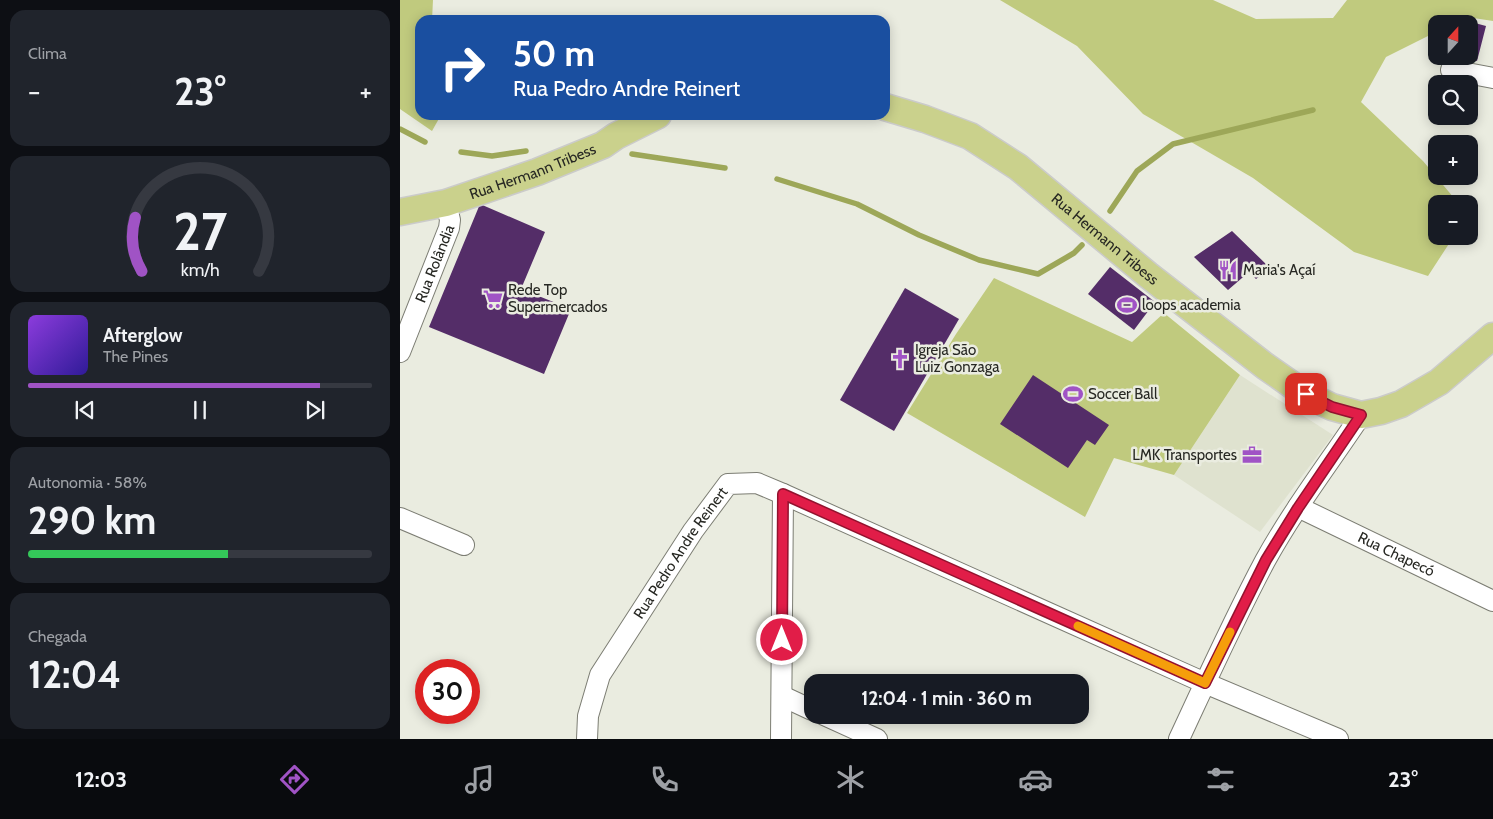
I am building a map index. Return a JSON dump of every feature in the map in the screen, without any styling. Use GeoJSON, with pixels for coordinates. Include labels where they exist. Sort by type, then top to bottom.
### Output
{"type":"FeatureCollection","features":[{"type":"Feature","properties":{"kind":"main road","name":"Rua Hermann Tribess"},"geometry":{"type":"LineString","coordinates":[[890,108],[970,136],[1018,167],[1148,276],[1264,366],[1306,394],[1332,407],[1361,415],[1401,404],[1439,382],[1493,336]]}},
{"type":"Feature","properties":{"kind":"main road","name":"Rua Hermann Tribess"},"geometry":{"type":"LineString","coordinates":[[400,212],[446,203],[537,172],[603,145],[616,136],[648,120]]}},
{"type":"Feature","properties":{"kind":"street"},"geometry":{"type":"LineString","coordinates":[[1451,70],[1493,78]]}},
{"type":"Feature","properties":{"kind":"street","name":"Rua Rolândia"},"geometry":{"type":"LineString","coordinates":[[400,352],[449,228],[450,220],[446,203]]}},
{"type":"Feature","properties":{"kind":"street"},"geometry":{"type":"LineString","coordinates":[[1179,739],[1266,560],[1298,508],[1361,415]]}},
{"type":"Feature","properties":{"kind":"street","name":"Rua Pedro Andre Reinert"},"geometry":{"type":"LineString","coordinates":[[587,739],[588,716],[600,675],[693,531],[728,484],[757,483],[1205,683],[1338,739]]}},
{"type":"Feature","properties":{"kind":"street"},"geometry":{"type":"LineString","coordinates":[[781,739],[783,494]]}},
{"type":"Feature","properties":{"kind":"street","name":"Rua Chapecó"},"geometry":{"type":"LineString","coordinates":[[1298,508],[1493,601]]}},
{"type":"Feature","properties":{"kind":"street"},"geometry":{"type":"LineString","coordinates":[[400,518],[464,545]]}},
{"type":"Feature","properties":{"kind":"street"},"geometry":{"type":"LineString","coordinates":[[782,696],[804,706]]}},
{"type":"Feature","properties":{"kind":"street"},"geometry":{"type":"LineString","coordinates":[[844,724],[877,739]]}},
{"type":"Feature","properties":{"kind":"shaded area","name":"LMK Transportes"},"geometry":{"type":"Polygon","coordinates":[[[1240,375],[1333,435],[1260,532],[1174,475],[1240,375]]]}},
{"type":"Feature","properties":{"kind":"green space"},"geometry":{"type":"Polygon","coordinates":[[[400,0],[433,0],[432,15],[415,15],[415,119],[400,109],[400,0]]]}},
{"type":"Feature","properties":{"kind":"green space"},"geometry":{"type":"Polygon","coordinates":[[[1000,0],[1213,0],[1256,19],[1333,18],[1347,0],[1493,0],[1493,21],[1478,19],[1478,15],[1428,15],[1428,36],[1386,57],[1361,102],[1428,167],[1428,185],[1443,185],[1451,195],[1428,195],[1428,245],[1448,245],[1428,276],[1354,252],[1253,178],[1143,114],[1077,46],[1000,0]]]}},
{"type":"Feature","properties":{"kind":"green space"},"geometry":{"type":"Polygon","coordinates":[[[416,120],[438,120],[432,131],[416,120]]]}},
{"type":"Feature","properties":{"kind":"green space","name":"Soccer Ball"},"geometry":{"type":"Polygon","coordinates":[[[994,278],[1132,342],[1164,313],[1240,375],[1174,475],[1114,458],[1085,517],[907,413],[956,334],[994,278]]]}},
{"type":"Feature","properties":{"kind":"building"},"geometry":{"type":"Polygon","coordinates":[[[1478,24],[1486,26],[1478,57],[1478,24]]]}},
{"type":"Feature","properties":{"kind":"building","name":"Rede Top Supermercados"},"geometry":{"type":"Polygon","coordinates":[[[480,204],[545,232],[521,289],[571,309],[544,374],[429,327],[480,204]]]}},
{"type":"Feature","properties":{"kind":"building"},"geometry":{"type":"Polygon","coordinates":[[[1232,231],[1270,268],[1256,279],[1249,272],[1228,290],[1194,257],[1232,231]]]}},
{"type":"Feature","properties":{"kind":"building"},"geometry":{"type":"Polygon","coordinates":[[[1110,267],[1155,302],[1134,330],[1088,294],[1110,267]]]}},
{"type":"Feature","properties":{"kind":"building","name":"Igreja São Luiz Gonzaga"},"geometry":{"type":"Polygon","coordinates":[[[905,288],[959,319],[894,431],[840,400],[905,288]]]}},
{"type":"Feature","properties":{"kind":"building"},"geometry":{"type":"Polygon","coordinates":[[[1033,375],[1109,425],[1095,445],[1087,440],[1068,468],[1000,424],[1033,375]]]}},
{"type":"Feature","properties":{"kind":"waterway"},"geometry":{"type":"LineString","coordinates":[[1110,211],[1137,171],[1173,144],[1313,110]]}},
{"type":"Feature","properties":{"kind":"waterway"},"geometry":{"type":"LineString","coordinates":[[400,129],[425,142]]}},
{"type":"Feature","properties":{"kind":"waterway"},"geometry":{"type":"LineString","coordinates":[[461,152],[492,156],[526,151]]}},
{"type":"Feature","properties":{"kind":"waterway"},"geometry":{"type":"LineString","coordinates":[[632,154],[725,168]]}},
{"type":"Feature","properties":{"kind":"waterway"},"geometry":{"type":"LineString","coordinates":[[777,179],[857,204],[919,235],[979,260],[1038,274],[1074,253],[1082,245]]}},
{"type":"Feature","properties":{"kind":"slow traffic"},"geometry":{"type":"LineString","coordinates":[[1078,626],[1205,683],[1230,632]]}},
{"type":"Feature","properties":{"kind":"place","name":"Maria's Açaí"},"geometry":{"type":"Point","coordinates":[1228,270]}},
{"type":"Feature","properties":{"kind":"place","name":"Rede Top Supermercados"},"geometry":{"type":"Point","coordinates":[493,299]}},
{"type":"Feature","properties":{"kind":"place","name":"loops academia"},"geometry":{"type":"Point","coordinates":[1127,305]}},
{"type":"Feature","properties":{"kind":"place","name":"Igreja São Luiz Gonzaga"},"geometry":{"type":"Point","coordinates":[900,359]}},
{"type":"Feature","properties":{"kind":"place","name":"Soccer Ball"},"geometry":{"type":"Point","coordinates":[1073,394]}},
{"type":"Feature","properties":{"kind":"place","name":"LMK Transportes"},"geometry":{"type":"Point","coordinates":[1252,455]}},
{"type":"Feature","properties":{"kind":"route"},"geometry":{"type":"LineString","coordinates":[[782,640],[783,494],[1205,683],[1266,560],[1298,508],[1361,415],[1332,407],[1306,394]]}}]}
